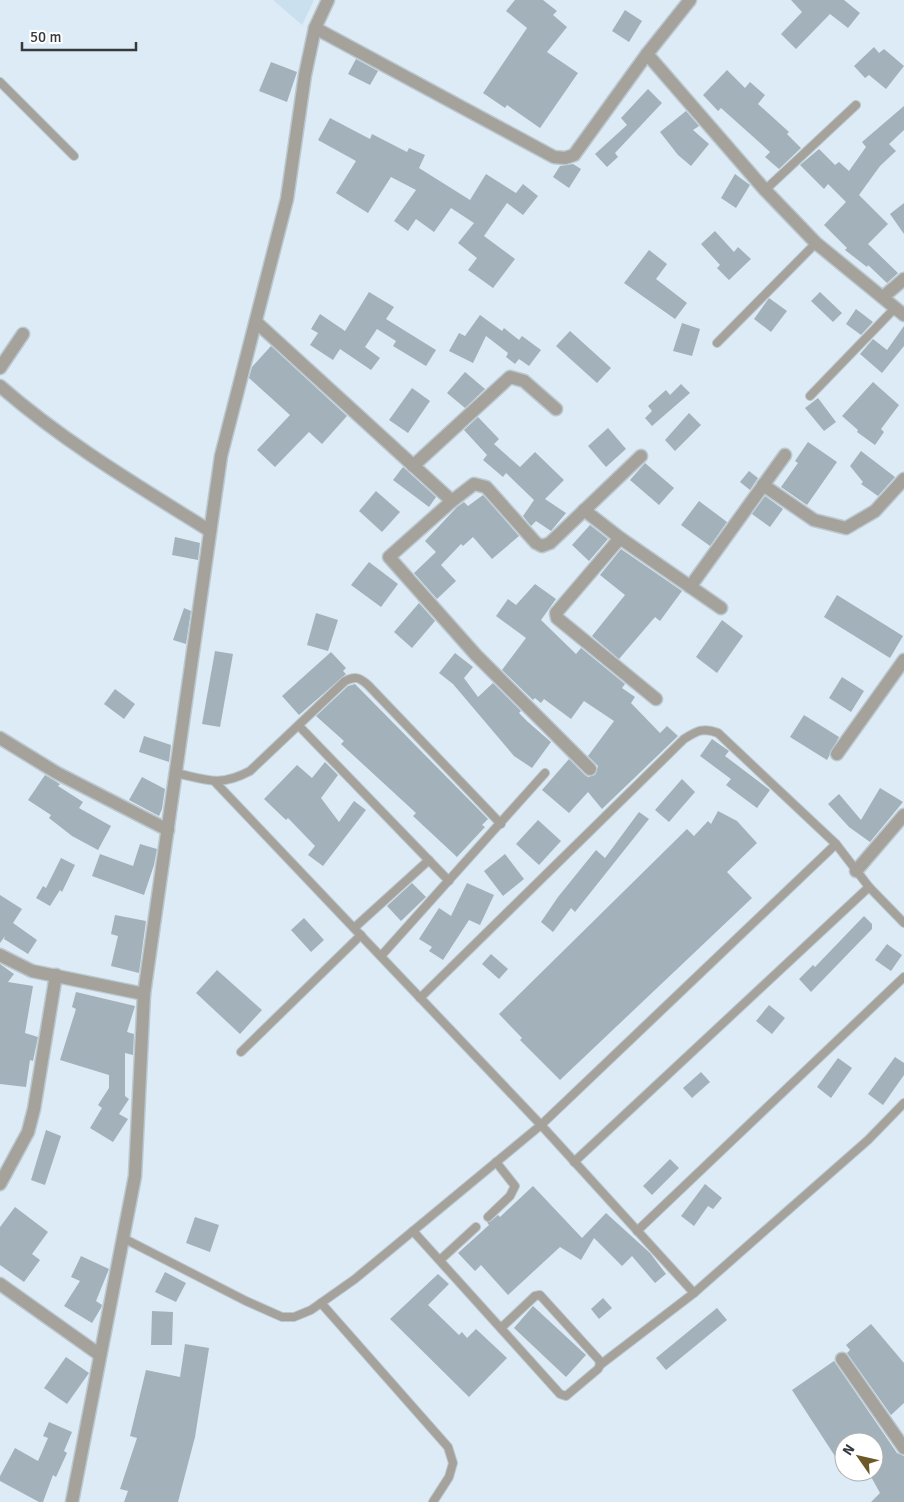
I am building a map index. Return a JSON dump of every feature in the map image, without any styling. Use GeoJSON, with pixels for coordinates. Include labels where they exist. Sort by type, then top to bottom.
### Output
{"type":"FeatureCollection","features":[{"type":"Feature","properties":{"kind":"street"},"geometry":{"type":"LineString","coordinates":[[72,1502],[135,1176],[144,994],[221,456],[287,199],[305,75],[316,28],[328,0]]}},
{"type":"Feature","properties":{"kind":"street"},"geometry":{"type":"LineString","coordinates":[[316,28],[554,157],[565,158],[574,154],[646,54],[690,0]]}},
{"type":"Feature","properties":{"kind":"street"},"geometry":{"type":"LineString","coordinates":[[646,54],[765,190],[816,243],[900,312]]}},
{"type":"Feature","properties":{"kind":"street"},"geometry":{"type":"LineString","coordinates":[[883,297],[904,279]]}},
{"type":"Feature","properties":{"kind":"street"},"geometry":{"type":"LineString","coordinates":[[256,322],[452,501]]}},
{"type":"Feature","properties":{"kind":"street"},"geometry":{"type":"LineString","coordinates":[[0,368],[23,334]]}},
{"type":"Feature","properties":{"kind":"street"},"geometry":{"type":"LineString","coordinates":[[413,466],[510,377],[524,381],[556,408]]}},
{"type":"Feature","properties":{"kind":"street"},"geometry":{"type":"LineString","coordinates":[[0,386],[21,405],[97,460],[210,531]]}},
{"type":"Feature","properties":{"kind":"street"},"geometry":{"type":"LineString","coordinates":[[690,587],[784,455]]}},
{"type":"Feature","properties":{"kind":"street"},"geometry":{"type":"LineString","coordinates":[[590,769],[476,655],[389,557],[474,484],[486,486],[536,543],[542,546],[550,544],[641,456]]}},
{"type":"Feature","properties":{"kind":"street"},"geometry":{"type":"LineString","coordinates":[[763,485],[814,520],[846,528],[875,512],[904,479]]}},
{"type":"Feature","properties":{"kind":"street"},"geometry":{"type":"LineString","coordinates":[[584,510],[620,538],[720,608]]}},
{"type":"Feature","properties":{"kind":"street"},"geometry":{"type":"LineString","coordinates":[[620,538],[556,613],[557,618],[656,700]]}},
{"type":"Feature","properties":{"kind":"street"},"geometry":{"type":"LineString","coordinates":[[837,754],[904,660]]}},
{"type":"Feature","properties":{"kind":"street"},"geometry":{"type":"LineString","coordinates":[[0,738],[57,773],[168,830]]}},
{"type":"Feature","properties":{"kind":"street"},"geometry":{"type":"LineString","coordinates":[[856,871],[904,814]]}},
{"type":"Feature","properties":{"kind":"street"},"geometry":{"type":"LineString","coordinates":[[0,955],[32,971],[144,994]]}},
{"type":"Feature","properties":{"kind":"street"},"geometry":{"type":"LineString","coordinates":[[0,1184],[28,1132],[34,1109],[56,975]]}},
{"type":"Feature","properties":{"kind":"street"},"geometry":{"type":"LineString","coordinates":[[0,1284],[100,1355]]}},
{"type":"Feature","properties":{"kind":"street"},"geometry":{"type":"LineString","coordinates":[[842,1359],[904,1448]]}},
{"type":"Feature","properties":{"kind":"lane"},"geometry":{"type":"LineString","coordinates":[[0,82],[74,156]]}},
{"type":"Feature","properties":{"kind":"lane"},"geometry":{"type":"LineString","coordinates":[[765,190],[856,104]]}},
{"type":"Feature","properties":{"kind":"lane"},"geometry":{"type":"LineString","coordinates":[[717,343],[816,243]]}},
{"type":"Feature","properties":{"kind":"lane"},"geometry":{"type":"LineString","coordinates":[[810,396],[900,312]]}},
{"type":"Feature","properties":{"kind":"lane"},"geometry":{"type":"LineString","coordinates":[[176,773],[216,782],[239,777],[250,771],[345,681],[353,677],[360,678],[501,824]]}},
{"type":"Feature","properties":{"kind":"lane"},"geometry":{"type":"LineString","coordinates":[[299,726],[449,881]]}},
{"type":"Feature","properties":{"kind":"lane"},"geometry":{"type":"LineString","coordinates":[[420,998],[684,739],[698,731],[707,729],[718,734],[836,844],[869,887],[904,923]]}},
{"type":"Feature","properties":{"kind":"lane"},"geometry":{"type":"LineString","coordinates":[[380,956],[545,773]]}},
{"type":"Feature","properties":{"kind":"lane"},"geometry":{"type":"LineString","coordinates":[[216,782],[541,1125],[694,1293]]}},
{"type":"Feature","properties":{"kind":"lane"},"geometry":{"type":"LineString","coordinates":[[123,1238],[246,1301],[282,1317],[294,1317],[321,1303],[355,1279],[541,1125],[836,844]]}},
{"type":"Feature","properties":{"kind":"lane"},"geometry":{"type":"LineString","coordinates":[[354,928],[429,860]]}},
{"type":"Feature","properties":{"kind":"lane"},"geometry":{"type":"LineString","coordinates":[[574,1162],[869,887]]}},
{"type":"Feature","properties":{"kind":"lane"},"geometry":{"type":"LineString","coordinates":[[241,1052],[361,935]]}},
{"type":"Feature","properties":{"kind":"lane"},"geometry":{"type":"LineString","coordinates":[[637,1231],[904,977]]}},
{"type":"Feature","properties":{"kind":"lane"},"geometry":{"type":"LineString","coordinates":[[413,1231],[501,1328],[530,1363],[562,1395],[568,1395],[598,1369],[600,1365],[694,1293],[868,1140],[904,1104]]}},
{"type":"Feature","properties":{"kind":"lane"},"geometry":{"type":"LineString","coordinates":[[488,1217],[514,1192],[513,1182],[496,1162]]}},
{"type":"Feature","properties":{"kind":"lane"},"geometry":{"type":"LineString","coordinates":[[440,1260],[476,1227]]}},
{"type":"Feature","properties":{"kind":"lane"},"geometry":{"type":"LineString","coordinates":[[501,1328],[535,1296],[540,1295],[599,1360],[600,1365]]}},
{"type":"Feature","properties":{"kind":"lane"},"geometry":{"type":"LineString","coordinates":[[321,1303],[448,1447],[453,1463],[449,1477],[433,1502]]}},
{"type":"Feature","properties":{"kind":"shaded area"},"geometry":{"type":"Polygon","coordinates":[[[273,0],[314,0],[302,25],[273,0]]]}},
{"type":"Feature","properties":{"kind":"building"},"geometry":{"type":"Polygon","coordinates":[[[515,0],[543,0],[557,11],[553,15],[567,27],[547,52],[578,73],[540,128],[507,105],[505,108],[483,93],[527,28],[506,11],[515,0]]]}},
{"type":"Feature","properties":{"kind":"building"},"geometry":{"type":"Polygon","coordinates":[[[791,0],[844,0],[860,13],[848,28],[830,14],[796,49],[781,34],[802,12],[791,0]]]}},
{"type":"Feature","properties":{"kind":"building"},"geometry":{"type":"Polygon","coordinates":[[[625,10],[642,21],[629,42],[612,31],[625,10]]]}},
{"type":"Feature","properties":{"kind":"building"},"geometry":{"type":"Polygon","coordinates":[[[874,47],[879,53],[884,49],[904,66],[886,89],[869,75],[865,78],[854,66],[874,47]]]}},
{"type":"Feature","properties":{"kind":"building"},"geometry":{"type":"Polygon","coordinates":[[[356,59],[378,71],[370,85],[348,74],[356,59]]]}},
{"type":"Feature","properties":{"kind":"building"},"geometry":{"type":"Polygon","coordinates":[[[271,62],[297,72],[287,102],[259,91],[271,62]]]}},
{"type":"Feature","properties":{"kind":"building"},"geometry":{"type":"Polygon","coordinates":[[[727,70],[745,88],[750,82],[765,95],[758,104],[789,132],[787,134],[801,148],[779,169],[765,157],[770,152],[721,108],[718,111],[703,95],[727,70]]]}},
{"type":"Feature","properties":{"kind":"building"},"geometry":{"type":"Polygon","coordinates":[[[648,89],[662,103],[615,153],[618,157],[607,167],[595,154],[627,125],[621,118],[648,89]]]}},
{"type":"Feature","properties":{"kind":"building"},"geometry":{"type":"Polygon","coordinates":[[[904,106],[904,130],[889,144],[896,151],[880,166],[859,195],[888,224],[868,244],[898,273],[887,283],[868,265],[867,267],[845,250],[847,248],[824,225],[846,202],[828,184],[824,189],[800,165],[819,149],[835,165],[839,162],[849,171],[866,147],[862,142],[904,106]]]}},
{"type":"Feature","properties":{"kind":"building"},"geometry":{"type":"Polygon","coordinates":[[[686,111],[699,126],[693,130],[709,144],[691,166],[678,155],[660,132],[686,111]]]}},
{"type":"Feature","properties":{"kind":"building"},"geometry":{"type":"Polygon","coordinates":[[[330,118],[370,139],[372,134],[407,152],[409,148],[425,155],[419,168],[470,200],[486,174],[516,193],[523,184],[538,196],[523,215],[507,203],[484,236],[515,259],[493,288],[468,270],[477,258],[458,243],[474,223],[451,208],[434,232],[416,219],[408,231],[394,221],[416,190],[391,177],[368,213],[336,193],[356,161],[318,140],[330,118]]]}},
{"type":"Feature","properties":{"kind":"building"},"geometry":{"type":"Polygon","coordinates":[[[573,164],[581,169],[569,188],[553,177],[560,166],[573,164]]]}},
{"type":"Feature","properties":{"kind":"building"},"geometry":{"type":"Polygon","coordinates":[[[735,174],[750,185],[736,208],[721,198],[735,174]]]}},
{"type":"Feature","properties":{"kind":"building"},"geometry":{"type":"Polygon","coordinates":[[[904,203],[904,234],[890,214],[904,203]]]}},
{"type":"Feature","properties":{"kind":"building"},"geometry":{"type":"Polygon","coordinates":[[[715,231],[734,252],[738,247],[751,259],[729,280],[717,268],[720,265],[701,244],[715,231]]]}},
{"type":"Feature","properties":{"kind":"building"},"geometry":{"type":"Polygon","coordinates":[[[649,250],[667,264],[656,279],[687,303],[675,319],[624,283],[649,250]]]}},
{"type":"Feature","properties":{"kind":"building"},"geometry":{"type":"Polygon","coordinates":[[[369,292],[394,307],[386,319],[436,350],[426,366],[393,346],[396,341],[377,329],[365,347],[380,358],[371,370],[340,349],[333,360],[310,345],[318,333],[311,329],[320,314],[345,331],[369,292]]]}},
{"type":"Feature","properties":{"kind":"building"},"geometry":{"type":"Polygon","coordinates":[[[820,292],[842,313],[833,322],[811,301],[820,292]]]}},
{"type":"Feature","properties":{"kind":"building"},"geometry":{"type":"Polygon","coordinates":[[[769,298],[787,311],[771,332],[754,319],[769,298]]]}},
{"type":"Feature","properties":{"kind":"building"},"geometry":{"type":"Polygon","coordinates":[[[856,309],[873,322],[861,335],[846,324],[856,309]]]}},
{"type":"Feature","properties":{"kind":"building"},"geometry":{"type":"Polygon","coordinates":[[[480,315],[502,331],[504,328],[519,340],[522,336],[541,350],[529,366],[519,359],[515,364],[506,357],[508,353],[486,336],[473,363],[449,351],[459,333],[465,336],[480,315]]]}},
{"type":"Feature","properties":{"kind":"building"},"geometry":{"type":"Polygon","coordinates":[[[682,323],[700,329],[692,356],[673,351],[682,323]]]}},
{"type":"Feature","properties":{"kind":"building"},"geometry":{"type":"Polygon","coordinates":[[[904,326],[904,346],[882,373],[860,354],[873,339],[887,350],[904,326]]]}},
{"type":"Feature","properties":{"kind":"building"},"geometry":{"type":"Polygon","coordinates":[[[570,331],[611,368],[597,383],[556,346],[570,331]]]}},
{"type":"Feature","properties":{"kind":"building"},"geometry":{"type":"Polygon","coordinates":[[[271,346],[347,416],[322,444],[309,432],[275,467],[257,450],[290,415],[249,378],[252,367],[271,346]]]}},
{"type":"Feature","properties":{"kind":"building"},"geometry":{"type":"Polygon","coordinates":[[[465,372],[485,389],[465,408],[447,393],[465,372]]]}},
{"type":"Feature","properties":{"kind":"building"},"geometry":{"type":"Polygon","coordinates":[[[873,382],[899,405],[881,429],[884,432],[875,445],[857,432],[858,430],[842,416],[873,382]]]}},
{"type":"Feature","properties":{"kind":"building"},"geometry":{"type":"Polygon","coordinates":[[[681,384],[690,393],[652,426],[645,418],[652,411],[648,406],[666,390],[670,395],[681,384]]]}},
{"type":"Feature","properties":{"kind":"building"},"geometry":{"type":"Polygon","coordinates":[[[412,388],[430,401],[408,433],[389,420],[412,388]]]}},
{"type":"Feature","properties":{"kind":"building"},"geometry":{"type":"Polygon","coordinates":[[[818,398],[836,422],[824,431],[805,408],[818,398]]]}},
{"type":"Feature","properties":{"kind":"building"},"geometry":{"type":"Polygon","coordinates":[[[689,413],[701,425],[675,451],[665,440],[689,413]]]}},
{"type":"Feature","properties":{"kind":"building"},"geometry":{"type":"Polygon","coordinates":[[[478,417],[499,439],[494,444],[520,467],[535,452],[564,480],[545,499],[566,513],[551,531],[536,521],[531,526],[523,516],[534,500],[506,473],[503,477],[483,460],[487,455],[464,430],[478,417]]]}},
{"type":"Feature","properties":{"kind":"building"},"geometry":{"type":"Polygon","coordinates":[[[608,428],[626,449],[606,467],[588,446],[608,428]]]}},
{"type":"Feature","properties":{"kind":"building"},"geometry":{"type":"Polygon","coordinates":[[[808,442],[837,462],[807,505],[781,487],[798,463],[795,461],[808,442]]]}},
{"type":"Feature","properties":{"kind":"building"},"geometry":{"type":"Polygon","coordinates":[[[861,451],[895,477],[878,496],[861,484],[863,482],[850,466],[861,451]]]}},
{"type":"Feature","properties":{"kind":"building"},"geometry":{"type":"Polygon","coordinates":[[[645,463],[674,488],[659,505],[630,480],[645,463]]]}},
{"type":"Feature","properties":{"kind":"building"},"geometry":{"type":"Polygon","coordinates":[[[403,467],[436,497],[429,507],[393,480],[403,467]]]}},
{"type":"Feature","properties":{"kind":"building"},"geometry":{"type":"Polygon","coordinates":[[[749,471],[758,478],[750,490],[740,482],[749,471]]]}},
{"type":"Feature","properties":{"kind":"building"},"geometry":{"type":"Polygon","coordinates":[[[376,491],[400,512],[382,532],[359,511],[376,491]]]}},
{"type":"Feature","properties":{"kind":"building"},"geometry":{"type":"Polygon","coordinates":[[[483,495],[519,536],[492,559],[473,537],[463,546],[461,544],[441,565],[456,581],[437,599],[414,573],[436,552],[425,541],[457,507],[464,502],[468,506],[483,495]]]}},
{"type":"Feature","properties":{"kind":"building"},"geometry":{"type":"Polygon","coordinates":[[[765,496],[783,509],[770,527],[752,514],[765,496]]]}},
{"type":"Feature","properties":{"kind":"building"},"geometry":{"type":"Polygon","coordinates":[[[699,501],[727,522],[710,546],[681,525],[699,501]]]}},
{"type":"Feature","properties":{"kind":"building"},"geometry":{"type":"Polygon","coordinates":[[[590,525],[608,539],[589,561],[572,545],[590,525]]]}},
{"type":"Feature","properties":{"kind":"building"},"geometry":{"type":"Polygon","coordinates":[[[175,537],[200,543],[198,560],[172,555],[175,537]]]}},
{"type":"Feature","properties":{"kind":"building"},"geometry":{"type":"Polygon","coordinates":[[[621,549],[682,591],[660,621],[655,617],[619,659],[592,636],[625,595],[600,575],[621,549]]]}},
{"type":"Feature","properties":{"kind":"building"},"geometry":{"type":"Polygon","coordinates":[[[369,562],[398,584],[381,607],[351,585],[369,562]]]}},
{"type":"Feature","properties":{"kind":"building"},"geometry":{"type":"Polygon","coordinates":[[[535,584],[556,599],[541,620],[576,654],[581,648],[625,684],[622,688],[635,697],[631,703],[660,733],[667,726],[678,736],[602,809],[588,792],[569,813],[542,790],[569,759],[588,777],[595,775],[598,766],[588,756],[614,721],[584,701],[571,719],[544,699],[541,703],[535,698],[533,700],[502,670],[526,638],[496,616],[508,599],[516,605],[535,584]]]}},
{"type":"Feature","properties":{"kind":"building"},"geometry":{"type":"Polygon","coordinates":[[[837,595],[903,636],[890,658],[824,617],[837,595]]]}},
{"type":"Feature","properties":{"kind":"building"},"geometry":{"type":"Polygon","coordinates":[[[419,603],[435,621],[412,648],[394,632],[419,603]]]}},
{"type":"Feature","properties":{"kind":"building"},"geometry":{"type":"Polygon","coordinates":[[[184,608],[191,611],[186,644],[173,640],[184,608]]]}},
{"type":"Feature","properties":{"kind":"building"},"geometry":{"type":"Polygon","coordinates":[[[316,613],[338,620],[328,651],[307,645],[316,613]]]}},
{"type":"Feature","properties":{"kind":"building"},"geometry":{"type":"Polygon","coordinates":[[[722,620],[743,636],[717,673],[696,657],[722,620]]]}},
{"type":"Feature","properties":{"kind":"building"},"geometry":{"type":"Polygon","coordinates":[[[215,651],[233,654],[220,727],[202,724],[215,651]]]}},
{"type":"Feature","properties":{"kind":"building"},"geometry":{"type":"Polygon","coordinates":[[[331,652],[346,668],[343,671],[346,674],[299,715],[282,696],[331,652]]]}},
{"type":"Feature","properties":{"kind":"building"},"geometry":{"type":"Polygon","coordinates":[[[455,653],[473,667],[464,678],[478,697],[493,683],[521,711],[519,713],[551,742],[532,768],[514,756],[453,684],[439,673],[455,653]]]}},
{"type":"Feature","properties":{"kind":"building"},"geometry":{"type":"Polygon","coordinates":[[[842,677],[864,691],[851,712],[829,698],[842,677]]]}},
{"type":"Feature","properties":{"kind":"building"},"geometry":{"type":"Polygon","coordinates":[[[355,684],[488,819],[482,825],[485,827],[457,857],[413,816],[416,813],[341,744],[344,741],[316,716],[348,686],[355,684]]]}},
{"type":"Feature","properties":{"kind":"building"},"geometry":{"type":"Polygon","coordinates":[[[115,689],[135,704],[124,719],[104,704],[115,689]]]}},
{"type":"Feature","properties":{"kind":"building"},"geometry":{"type":"Polygon","coordinates":[[[804,715],[839,737],[827,760],[790,737],[804,715]]]}},
{"type":"Feature","properties":{"kind":"building"},"geometry":{"type":"Polygon","coordinates":[[[144,736],[171,745],[169,762],[139,752],[144,736]]]}},
{"type":"Feature","properties":{"kind":"building"},"geometry":{"type":"Polygon","coordinates":[[[712,739],[729,751],[725,756],[770,790],[757,808],[726,785],[731,779],[700,756],[712,739]]]}},
{"type":"Feature","properties":{"kind":"building"},"geometry":{"type":"Polygon","coordinates":[[[325,762],[338,775],[321,798],[339,822],[354,801],[366,810],[323,866],[308,855],[315,846],[288,818],[286,820],[264,799],[297,765],[312,778],[325,762]]]}},
{"type":"Feature","properties":{"kind":"building"},"geometry":{"type":"Polygon","coordinates":[[[45,775],[83,802],[79,808],[111,826],[98,850],[72,836],[49,818],[51,815],[28,800],[45,775]]]}},
{"type":"Feature","properties":{"kind":"building"},"geometry":{"type":"Polygon","coordinates":[[[142,777],[165,789],[159,816],[129,800],[142,777]]]}},
{"type":"Feature","properties":{"kind":"building"},"geometry":{"type":"Polygon","coordinates":[[[682,779],[695,792],[669,822],[655,810],[682,779]]]}},
{"type":"Feature","properties":{"kind":"building"},"geometry":{"type":"Polygon","coordinates":[[[880,788],[903,802],[870,842],[849,827],[828,804],[839,794],[861,820],[880,788]]]}},
{"type":"Feature","properties":{"kind":"building"},"geometry":{"type":"Polygon","coordinates":[[[718,811],[737,821],[757,843],[727,872],[752,898],[560,1080],[520,1040],[522,1038],[499,1014],[687,829],[694,836],[708,821],[711,824],[718,811]]]}},
{"type":"Feature","properties":{"kind":"building"},"geometry":{"type":"Polygon","coordinates":[[[639,812],[649,819],[575,912],[571,908],[553,932],[541,922],[558,897],[596,850],[605,858],[639,812]]]}},
{"type":"Feature","properties":{"kind":"building"},"geometry":{"type":"Polygon","coordinates":[[[538,820],[561,841],[539,865],[516,844],[538,820]]]}},
{"type":"Feature","properties":{"kind":"building"},"geometry":{"type":"Polygon","coordinates":[[[140,844],[157,849],[144,895],[92,876],[100,854],[133,866],[140,844]]]}},
{"type":"Feature","properties":{"kind":"building"},"geometry":{"type":"Polygon","coordinates":[[[505,854],[524,879],[503,896],[484,871],[505,854]]]}},
{"type":"Feature","properties":{"kind":"building"},"geometry":{"type":"Polygon","coordinates":[[[61,858],[75,865],[62,892],[60,890],[50,906],[36,898],[43,886],[46,888],[61,858]]]}},
{"type":"Feature","properties":{"kind":"building"},"geometry":{"type":"Polygon","coordinates":[[[412,883],[426,897],[401,921],[387,906],[412,883]]]}},
{"type":"Feature","properties":{"kind":"building"},"geometry":{"type":"Polygon","coordinates":[[[467,883],[494,895],[480,925],[469,920],[443,960],[429,951],[432,947],[419,939],[439,908],[451,916],[467,883]]]}},
{"type":"Feature","properties":{"kind":"building"},"geometry":{"type":"Polygon","coordinates":[[[0,895],[22,909],[13,923],[37,940],[28,954],[4,939],[5,936],[0,943],[0,895]]]}},
{"type":"Feature","properties":{"kind":"building"},"geometry":{"type":"Polygon","coordinates":[[[115,915],[146,921],[139,973],[111,966],[118,936],[111,934],[115,915]]]}},
{"type":"Feature","properties":{"kind":"building"},"geometry":{"type":"Polygon","coordinates":[[[864,916],[872,924],[872,929],[811,992],[799,979],[813,965],[815,967],[864,916]]]}},
{"type":"Feature","properties":{"kind":"building"},"geometry":{"type":"Polygon","coordinates":[[[304,918],[324,940],[311,952],[291,930],[304,918]]]}},
{"type":"Feature","properties":{"kind":"building"},"geometry":{"type":"Polygon","coordinates":[[[887,944],[902,955],[891,971],[875,960],[887,944]]]}},
{"type":"Feature","properties":{"kind":"building"},"geometry":{"type":"Polygon","coordinates":[[[491,954],[508,969],[499,979],[482,964],[491,954]]]}},
{"type":"Feature","properties":{"kind":"building"},"geometry":{"type":"Polygon","coordinates":[[[0,964],[14,974],[8,982],[33,986],[25,1033],[38,1037],[33,1061],[30,1060],[26,1087],[0,1084],[0,964]]]}},
{"type":"Feature","properties":{"kind":"building"},"geometry":{"type":"Polygon","coordinates":[[[217,970],[262,1010],[240,1034],[196,993],[217,970]]]}},
{"type":"Feature","properties":{"kind":"building"},"geometry":{"type":"Polygon","coordinates":[[[76,992],[135,1006],[127,1032],[134,1034],[133,1055],[125,1053],[125,1096],[129,1099],[119,1114],[128,1119],[113,1142],[90,1128],[102,1108],[98,1105],[109,1088],[109,1075],[60,1060],[76,1009],[72,1007],[76,992]]]}},
{"type":"Feature","properties":{"kind":"building"},"geometry":{"type":"Polygon","coordinates":[[[769,1005],[785,1018],[772,1034],[756,1021],[769,1005]]]}},
{"type":"Feature","properties":{"kind":"building"},"geometry":{"type":"Polygon","coordinates":[[[895,1057],[904,1063],[904,1075],[883,1105],[868,1094],[895,1057]]]}},
{"type":"Feature","properties":{"kind":"building"},"geometry":{"type":"Polygon","coordinates":[[[838,1058],[852,1068],[831,1098],[817,1087],[838,1058]]]}},
{"type":"Feature","properties":{"kind":"building"},"geometry":{"type":"Polygon","coordinates":[[[701,1072],[710,1082],[692,1098],[683,1088],[701,1072]]]}},
{"type":"Feature","properties":{"kind":"building"},"geometry":{"type":"Polygon","coordinates":[[[46,1130],[61,1136],[45,1185],[31,1180],[46,1130]]]}},
{"type":"Feature","properties":{"kind":"building"},"geometry":{"type":"Polygon","coordinates":[[[670,1159],[679,1168],[652,1195],[643,1186],[670,1159]]]}},
{"type":"Feature","properties":{"kind":"building"},"geometry":{"type":"Polygon","coordinates":[[[705,1184],[722,1198],[713,1209],[708,1206],[694,1226],[681,1216],[705,1184]]]}},
{"type":"Feature","properties":{"kind":"building"},"geometry":{"type":"Polygon","coordinates":[[[533,1186],[582,1238],[606,1213],[650,1253],[666,1274],[655,1283],[632,1256],[622,1266],[594,1238],[581,1260],[560,1247],[508,1295],[481,1265],[475,1271],[458,1253],[489,1225],[487,1222],[498,1215],[500,1217],[533,1186]]]}},
{"type":"Feature","properties":{"kind":"building"},"geometry":{"type":"Polygon","coordinates":[[[15,1207],[48,1232],[32,1254],[40,1260],[24,1282],[0,1265],[0,1227],[15,1207]]]}},
{"type":"Feature","properties":{"kind":"building"},"geometry":{"type":"Polygon","coordinates":[[[195,1217],[219,1225],[210,1252],[186,1243],[195,1217]]]}},
{"type":"Feature","properties":{"kind":"building"},"geometry":{"type":"Polygon","coordinates":[[[81,1256],[109,1269],[96,1301],[102,1305],[92,1323],[64,1306],[80,1281],[71,1277],[81,1256]]]}},
{"type":"Feature","properties":{"kind":"building"},"geometry":{"type":"Polygon","coordinates":[[[165,1272],[186,1283],[176,1302],[155,1292],[165,1272]]]}},
{"type":"Feature","properties":{"kind":"building"},"geometry":{"type":"Polygon","coordinates":[[[438,1274],[449,1284],[428,1305],[459,1335],[462,1332],[467,1338],[476,1329],[507,1358],[469,1397],[390,1319],[438,1274]]]}},
{"type":"Feature","properties":{"kind":"building"},"geometry":{"type":"Polygon","coordinates":[[[603,1298],[612,1308],[599,1319],[591,1309],[603,1298]]]}},
{"type":"Feature","properties":{"kind":"building"},"geometry":{"type":"Polygon","coordinates":[[[533,1306],[586,1355],[566,1377],[514,1328],[533,1306]]]}},
{"type":"Feature","properties":{"kind":"building"},"geometry":{"type":"Polygon","coordinates":[[[717,1308],[727,1320],[666,1370],[656,1358],[717,1308]]]}},
{"type":"Feature","properties":{"kind":"building"},"geometry":{"type":"Polygon","coordinates":[[[152,1311],[173,1312],[172,1345],[151,1345],[152,1311]]]}},
{"type":"Feature","properties":{"kind":"building"},"geometry":{"type":"Polygon","coordinates":[[[871,1324],[904,1363],[904,1403],[891,1415],[847,1353],[850,1350],[846,1345],[871,1324]]]}},
{"type":"Feature","properties":{"kind":"building"},"geometry":{"type":"Polygon","coordinates":[[[185,1344],[209,1348],[195,1437],[178,1502],[124,1502],[128,1491],[120,1489],[137,1438],[130,1436],[146,1370],[180,1377],[185,1344]]]}},
{"type":"Feature","properties":{"kind":"building"},"geometry":{"type":"Polygon","coordinates":[[[66,1357],[89,1373],[67,1404],[44,1388],[66,1357]]]}},
{"type":"Feature","properties":{"kind":"building"},"geometry":{"type":"Polygon","coordinates":[[[834,1361],[883,1432],[834,1432],[834,1455],[792,1390],[834,1361]]]}},
{"type":"Feature","properties":{"kind":"building"},"geometry":{"type":"Polygon","coordinates":[[[49,1422],[72,1432],[64,1451],[67,1453],[56,1477],[53,1475],[43,1502],[39,1502],[0,1481],[0,1476],[15,1448],[38,1461],[48,1438],[43,1436],[49,1422]]]}},
{"type":"Feature","properties":{"kind":"building"},"geometry":{"type":"Polygon","coordinates":[[[884,1434],[897,1453],[904,1456],[904,1502],[871,1502],[880,1493],[874,1482],[884,1482],[884,1434]]]}}]}
